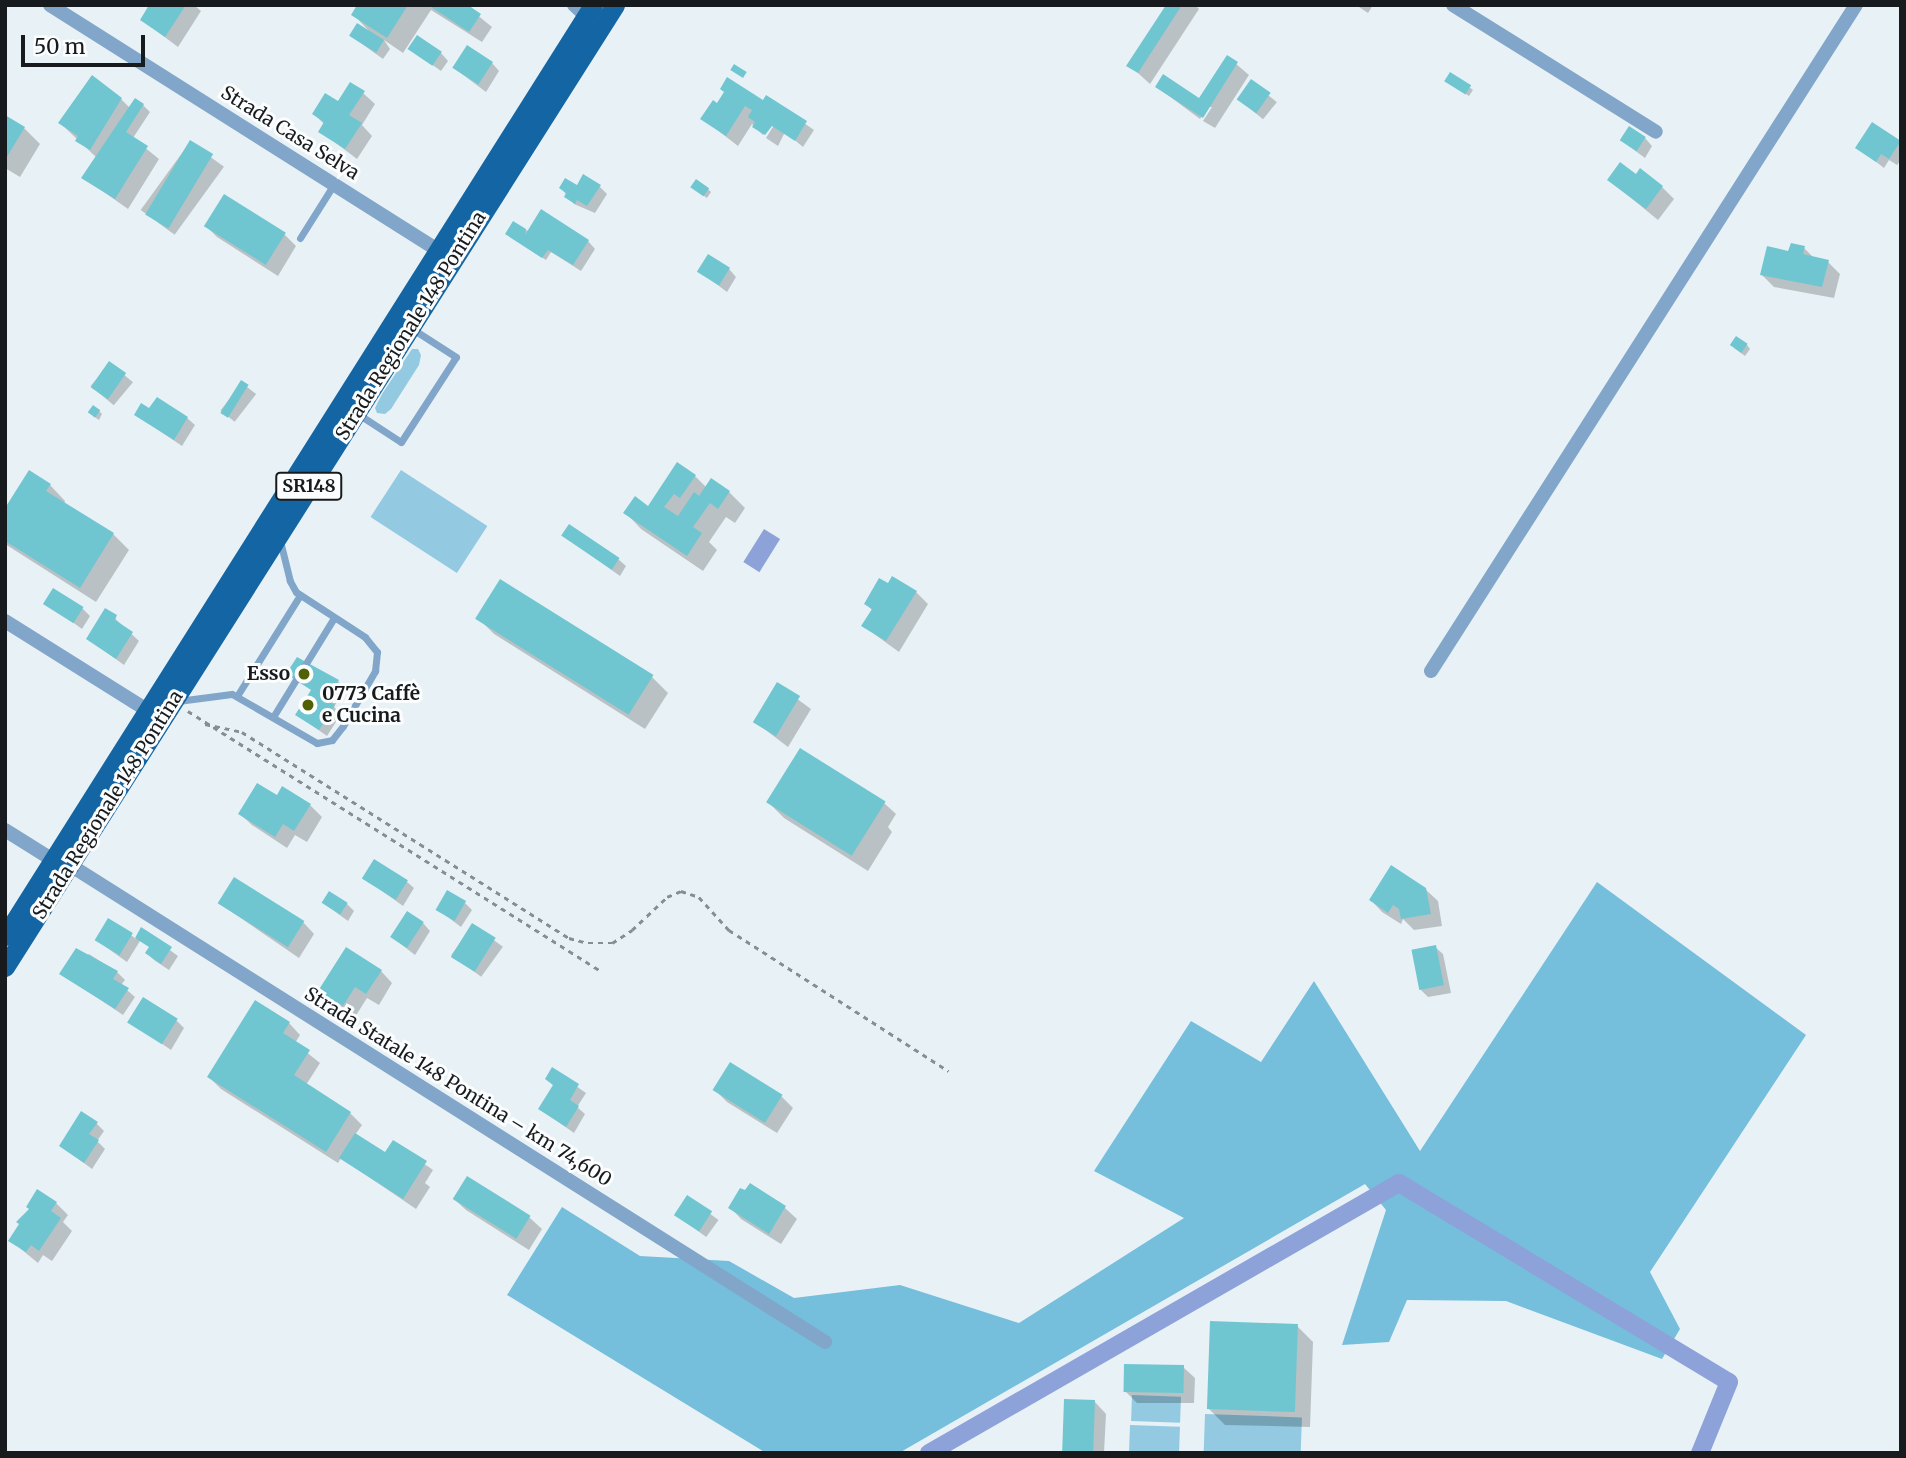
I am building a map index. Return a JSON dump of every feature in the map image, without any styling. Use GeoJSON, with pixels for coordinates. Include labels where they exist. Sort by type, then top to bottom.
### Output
{"type":"FeatureCollection","features":[{"type":"Feature","properties":{"kind":"main road","name":"Strada Regionale 148 Pontina"},"geometry":{"type":"LineString","coordinates":[[5,936],[61,862],[174,701],[615,5]]}},
{"type":"Feature","properties":{"kind":"main road","name":"Strada Regionale 148 Pontina"},"geometry":{"type":"LineString","coordinates":[[5,967],[147,710],[438,250],[584,9]]}},
{"type":"Feature","properties":{"kind":"street","name":"Strada Casa Selva"},"geometry":{"type":"LineString","coordinates":[[50,5],[438,250]]}},
{"type":"Feature","properties":{"kind":"street"},"geometry":{"type":"LineString","coordinates":[[1453,5],[1656,132]]}},
{"type":"Feature","properties":{"kind":"street"},"geometry":{"type":"LineString","coordinates":[[1431,671],[1856,5]]}},
{"type":"Feature","properties":{"kind":"street"},"geometry":{"type":"LineString","coordinates":[[5,621],[147,710]]}},
{"type":"Feature","properties":{"kind":"street","name":"Strada Statale 148 Pontina – km 74,600"},"geometry":{"type":"LineString","coordinates":[[5,830],[61,862],[825,1342]]}},
{"type":"Feature","properties":{"kind":"lane"},"geometry":{"type":"LineString","coordinates":[[300,238],[334,183]]}},
{"type":"Feature","properties":{"kind":"lane"},"geometry":{"type":"LineString","coordinates":[[356,413],[401,442],[456,357],[411,328]]}},
{"type":"Feature","properties":{"kind":"lane"},"geometry":{"type":"LineString","coordinates":[[174,701],[221,693],[237,696],[317,743],[332,740],[343,726],[371,679],[378,657],[371,642],[300,595],[290,581],[278,534]]}},
{"type":"Feature","properties":{"kind":"lane"},"geometry":{"type":"LineString","coordinates":[[237,696],[300,595]]}},
{"type":"Feature","properties":{"kind":"lane"},"geometry":{"type":"LineString","coordinates":[[273,717],[334,618]]}},
{"type":"Feature","properties":{"kind":"path"},"geometry":{"type":"LineString","coordinates":[[174,701],[205,724],[600,970]]}},
{"type":"Feature","properties":{"kind":"path"},"geometry":{"type":"LineString","coordinates":[[205,724],[242,732],[569,938],[588,943],[612,943],[632,930],[667,897],[681,891],[699,897],[729,930],[950,1071]]}},
{"type":"Feature","properties":{"kind":"shaded area"},"geometry":{"type":"Polygon","coordinates":[[[412,349],[418,349],[421,355],[419,365],[391,409],[385,414],[377,413],[375,408],[382,394],[412,349]]]}},
{"type":"Feature","properties":{"kind":"shaded area"},"geometry":{"type":"Polygon","coordinates":[[[401,470],[487,526],[457,573],[371,517],[401,470]]]}},
{"type":"Feature","properties":{"kind":"shaded area"},"geometry":{"type":"Polygon","coordinates":[[[764,529],[780,539],[759,572],[743,562],[764,529]]]}},
{"type":"Feature","properties":{"kind":"shaded area"},"geometry":{"type":"Polygon","coordinates":[[[1597,882],[1806,1035],[1650,1272],[1680,1329],[1662,1359],[1506,1301],[1407,1300],[1389,1342],[1342,1345],[1386,1210],[1365,1184],[899,1453],[766,1453],[507,1295],[562,1207],[640,1256],[729,1261],[794,1298],[900,1285],[1019,1323],[1184,1218],[1094,1171],[1191,1021],[1261,1062],[1314,981],[1420,1151],[1597,882]]]}},
{"type":"Feature","properties":{"kind":"shaded area"},"geometry":{"type":"Polygon","coordinates":[[[1132,1395],[1181,1397],[1180,1423],[1131,1421],[1132,1395]]]}},
{"type":"Feature","properties":{"kind":"shaded area"},"geometry":{"type":"Polygon","coordinates":[[[1205,1414],[1302,1417],[1301,1453],[1204,1453],[1205,1414]]]}},
{"type":"Feature","properties":{"kind":"shaded area"},"geometry":{"type":"Polygon","coordinates":[[[1130,1425],[1180,1427],[1179,1453],[1129,1451],[1130,1425]]]}},
{"type":"Feature","properties":{"kind":"building"},"geometry":{"type":"Polygon","coordinates":[[[149,5],[186,5],[165,37],[140,20],[149,5]]]}},
{"type":"Feature","properties":{"kind":"building"},"geometry":{"type":"Polygon","coordinates":[[[357,5],[408,5],[387,38],[351,15],[357,5]]]}},
{"type":"Feature","properties":{"kind":"building"},"geometry":{"type":"Polygon","coordinates":[[[428,5],[468,5],[481,14],[469,32],[428,5]]]}},
{"type":"Feature","properties":{"kind":"building"},"geometry":{"type":"Polygon","coordinates":[[[1166,5],[1182,5],[1138,73],[1126,66],[1166,5]]]}},
{"type":"Feature","properties":{"kind":"building"},"geometry":{"type":"Polygon","coordinates":[[[357,23],[384,40],[376,53],[349,36],[357,23]]]}},
{"type":"Feature","properties":{"kind":"building"},"geometry":{"type":"Polygon","coordinates":[[[417,35],[442,52],[432,66],[407,49],[417,35]]]}},
{"type":"Feature","properties":{"kind":"building"},"geometry":{"type":"Polygon","coordinates":[[[467,45],[493,62],[478,85],[452,68],[467,45]]]}},
{"type":"Feature","properties":{"kind":"building"},"geometry":{"type":"Polygon","coordinates":[[[1227,55],[1238,62],[1203,118],[1155,87],[1163,74],[1199,98],[1227,55]]]}},
{"type":"Feature","properties":{"kind":"building"},"geometry":{"type":"Polygon","coordinates":[[[734,64],[747,72],[743,78],[730,70],[734,64]]]}},
{"type":"Feature","properties":{"kind":"building"},"geometry":{"type":"Polygon","coordinates":[[[1450,72],[1471,85],[1465,95],[1444,81],[1450,72]]]}},
{"type":"Feature","properties":{"kind":"building"},"geometry":{"type":"Polygon","coordinates":[[[92,75],[122,98],[90,150],[75,141],[78,136],[58,123],[92,75]]]}},
{"type":"Feature","properties":{"kind":"building"},"geometry":{"type":"Polygon","coordinates":[[[727,77],[763,100],[766,95],[807,121],[795,141],[772,126],[765,135],[752,127],[755,122],[748,117],[752,110],[745,106],[726,136],[700,119],[713,100],[717,103],[724,92],[720,89],[727,77]]]}},
{"type":"Feature","properties":{"kind":"building"},"geometry":{"type":"Polygon","coordinates":[[[1251,79],[1271,93],[1256,113],[1237,99],[1251,79]]]}},
{"type":"Feature","properties":{"kind":"building"},"geometry":{"type":"Polygon","coordinates":[[[350,82],[365,91],[349,115],[362,123],[345,149],[318,132],[324,122],[312,114],[325,93],[338,101],[350,82]]]}},
{"type":"Feature","properties":{"kind":"building"},"geometry":{"type":"Polygon","coordinates":[[[135,98],[144,104],[126,132],[148,146],[115,199],[81,178],[135,98]]]}},
{"type":"Feature","properties":{"kind":"building"},"geometry":{"type":"Polygon","coordinates":[[[5,115],[25,127],[5,160],[5,115]]]}},
{"type":"Feature","properties":{"kind":"building"},"geometry":{"type":"Polygon","coordinates":[[[1872,122],[1901,141],[1889,159],[1881,154],[1876,162],[1855,148],[1872,122]]]}},
{"type":"Feature","properties":{"kind":"building"},"geometry":{"type":"Polygon","coordinates":[[[1629,126],[1646,137],[1637,151],[1620,140],[1629,126]]]}},
{"type":"Feature","properties":{"kind":"building"},"geometry":{"type":"Polygon","coordinates":[[[190,140],[213,154],[168,228],[145,215],[190,140]]]}},
{"type":"Feature","properties":{"kind":"building"},"geometry":{"type":"Polygon","coordinates":[[[1620,162],[1636,174],[1640,168],[1663,186],[1646,209],[1607,180],[1620,162]]]}},
{"type":"Feature","properties":{"kind":"building"},"geometry":{"type":"Polygon","coordinates":[[[583,174],[601,185],[587,206],[577,200],[575,204],[564,197],[566,193],[559,188],[565,178],[577,185],[583,174]]]}},
{"type":"Feature","properties":{"kind":"building"},"geometry":{"type":"Polygon","coordinates":[[[696,179],[709,188],[703,196],[690,187],[696,179]]]}},
{"type":"Feature","properties":{"kind":"building"},"geometry":{"type":"Polygon","coordinates":[[[224,194],[286,233],[266,265],[204,226],[224,194]]]}},
{"type":"Feature","properties":{"kind":"building"},"geometry":{"type":"Polygon","coordinates":[[[541,209],[589,240],[573,265],[548,250],[542,258],[505,234],[513,221],[526,229],[525,235],[541,209]]]}},
{"type":"Feature","properties":{"kind":"building"},"geometry":{"type":"Polygon","coordinates":[[[1791,243],[1805,246],[1803,254],[1829,260],[1822,287],[1760,275],[1767,246],[1788,251],[1791,243]]]}},
{"type":"Feature","properties":{"kind":"building"},"geometry":{"type":"Polygon","coordinates":[[[708,254],[730,268],[719,286],[697,272],[708,254]]]}},
{"type":"Feature","properties":{"kind":"building"},"geometry":{"type":"Polygon","coordinates":[[[1736,336],[1748,344],[1741,353],[1730,345],[1736,336]]]}},
{"type":"Feature","properties":{"kind":"building"},"geometry":{"type":"Polygon","coordinates":[[[109,361],[126,373],[108,399],[91,387],[109,361]]]}},
{"type":"Feature","properties":{"kind":"building"},"geometry":{"type":"Polygon","coordinates":[[[241,380],[249,385],[228,418],[220,413],[241,380]]]}},
{"type":"Feature","properties":{"kind":"building"},"geometry":{"type":"Polygon","coordinates":[[[157,397],[188,417],[174,440],[134,415],[141,403],[149,408],[157,397]]]}},
{"type":"Feature","properties":{"kind":"building"},"geometry":{"type":"Polygon","coordinates":[[[93,405],[100,410],[95,418],[88,412],[93,405]]]}},
{"type":"Feature","properties":{"kind":"building"},"geometry":{"type":"Polygon","coordinates":[[[677,462],[696,475],[680,498],[674,494],[664,507],[678,516],[694,492],[699,496],[711,478],[730,491],[718,509],[710,503],[693,527],[702,533],[687,556],[623,513],[635,496],[648,506],[677,462]]]}},
{"type":"Feature","properties":{"kind":"building"},"geometry":{"type":"Polygon","coordinates":[[[29,470],[51,484],[46,491],[114,533],[80,588],[5,541],[5,508],[29,470]]]}},
{"type":"Feature","properties":{"kind":"building"},"geometry":{"type":"Polygon","coordinates":[[[569,524],[620,558],[612,570],[561,536],[569,524]]]}},
{"type":"Feature","properties":{"kind":"building"},"geometry":{"type":"Polygon","coordinates":[[[892,576],[917,591],[886,641],[861,626],[872,609],[864,604],[879,578],[888,583],[892,576]]]}},
{"type":"Feature","properties":{"kind":"building"},"geometry":{"type":"Polygon","coordinates":[[[500,579],[653,675],[629,715],[475,619],[500,579]]]}},
{"type":"Feature","properties":{"kind":"building"},"geometry":{"type":"Polygon","coordinates":[[[53,588],[84,607],[73,623],[43,604],[53,588]]]}},
{"type":"Feature","properties":{"kind":"building"},"geometry":{"type":"Polygon","coordinates":[[[105,608],[117,615],[115,620],[133,632],[116,659],[86,639],[105,608]]]}},
{"type":"Feature","properties":{"kind":"building"},"geometry":{"type":"Polygon","coordinates":[[[297,657],[339,680],[326,700],[335,705],[319,730],[295,715],[311,690],[286,674],[297,657]]]}},
{"type":"Feature","properties":{"kind":"building"},"geometry":{"type":"Polygon","coordinates":[[[777,682],[800,696],[776,736],[753,722],[777,682]]]}},
{"type":"Feature","properties":{"kind":"building"},"geometry":{"type":"Polygon","coordinates":[[[800,748],[886,802],[852,856],[766,802],[800,748]]]}},
{"type":"Feature","properties":{"kind":"building"},"geometry":{"type":"Polygon","coordinates":[[[257,783],[277,795],[282,786],[311,804],[294,831],[283,824],[275,837],[238,814],[257,783]]]}},
{"type":"Feature","properties":{"kind":"building"},"geometry":{"type":"Polygon","coordinates":[[[374,859],[408,880],[396,900],[362,879],[374,859]]]}},
{"type":"Feature","properties":{"kind":"building"},"geometry":{"type":"Polygon","coordinates":[[[1391,865],[1426,888],[1431,914],[1401,919],[1399,909],[1393,905],[1388,913],[1369,900],[1391,865]]]}},
{"type":"Feature","properties":{"kind":"building"},"geometry":{"type":"Polygon","coordinates":[[[234,877],[304,921],[288,947],[218,903],[234,877]]]}},
{"type":"Feature","properties":{"kind":"building"},"geometry":{"type":"Polygon","coordinates":[[[447,890],[466,901],[455,921],[436,910],[447,890]]]}},
{"type":"Feature","properties":{"kind":"building"},"geometry":{"type":"Polygon","coordinates":[[[329,891],[348,903],[340,915],[322,903],[329,891]]]}},
{"type":"Feature","properties":{"kind":"building"},"geometry":{"type":"Polygon","coordinates":[[[407,911],[424,922],[407,948],[390,937],[407,911]]]}},
{"type":"Feature","properties":{"kind":"building"},"geometry":{"type":"Polygon","coordinates":[[[108,918],[133,933],[119,955],[95,940],[108,918]]]}},
{"type":"Feature","properties":{"kind":"building"},"geometry":{"type":"Polygon","coordinates":[[[472,923],[496,938],[475,972],[451,957],[472,923]]]}},
{"type":"Feature","properties":{"kind":"building"},"geometry":{"type":"Polygon","coordinates":[[[141,927],[172,947],[161,964],[145,953],[149,947],[135,938],[141,927]]]}},
{"type":"Feature","properties":{"kind":"building"},"geometry":{"type":"Polygon","coordinates":[[[1436,945],[1444,985],[1419,990],[1411,950],[1436,945]]]}},
{"type":"Feature","properties":{"kind":"building"},"geometry":{"type":"Polygon","coordinates":[[[346,947],[382,970],[366,994],[355,987],[343,1006],[318,991],[346,947]]]}},
{"type":"Feature","properties":{"kind":"building"},"geometry":{"type":"Polygon","coordinates":[[[76,948],[118,971],[113,979],[129,988],[115,1009],[59,974],[76,948]]]}},
{"type":"Feature","properties":{"kind":"building"},"geometry":{"type":"Polygon","coordinates":[[[143,997],[178,1019],[162,1044],[127,1022],[143,997]]]}},
{"type":"Feature","properties":{"kind":"building"},"geometry":{"type":"Polygon","coordinates":[[[255,1000],[290,1022],[283,1033],[310,1050],[294,1075],[351,1112],[326,1152],[207,1077],[255,1000]]]}},
{"type":"Feature","properties":{"kind":"building"},"geometry":{"type":"Polygon","coordinates":[[[730,1062],[783,1095],[765,1123],[713,1090],[730,1062]]]}},
{"type":"Feature","properties":{"kind":"building"},"geometry":{"type":"Polygon","coordinates":[[[552,1067],[579,1084],[570,1100],[579,1106],[566,1127],[538,1109],[553,1085],[545,1079],[552,1067]]]}},
{"type":"Feature","properties":{"kind":"building"},"geometry":{"type":"Polygon","coordinates":[[[81,1111],[98,1122],[89,1134],[99,1140],[84,1163],[59,1146],[81,1111]]]}},
{"type":"Feature","properties":{"kind":"building"},"geometry":{"type":"Polygon","coordinates":[[[355,1133],[385,1152],[393,1140],[427,1161],[403,1199],[339,1158],[355,1133]]]}},
{"type":"Feature","properties":{"kind":"building"},"geometry":{"type":"Polygon","coordinates":[[[467,1176],[531,1216],[516,1239],[453,1199],[467,1176]]]}},
{"type":"Feature","properties":{"kind":"building"},"geometry":{"type":"Polygon","coordinates":[[[750,1183],[786,1206],[769,1234],[728,1208],[740,1188],[745,1190],[750,1183]]]}},
{"type":"Feature","properties":{"kind":"building"},"geometry":{"type":"Polygon","coordinates":[[[37,1189],[57,1202],[51,1211],[61,1218],[39,1251],[31,1245],[26,1252],[8,1241],[19,1224],[16,1222],[29,1209],[26,1207],[37,1189]]]}},
{"type":"Feature","properties":{"kind":"building"},"geometry":{"type":"Polygon","coordinates":[[[687,1195],[712,1211],[699,1231],[674,1215],[687,1195]]]}},
{"type":"Feature","properties":{"kind":"building"},"geometry":{"type":"Polygon","coordinates":[[[1210,1321],[1298,1324],[1295,1412],[1207,1409],[1210,1321]]]}},
{"type":"Feature","properties":{"kind":"building"},"geometry":{"type":"Polygon","coordinates":[[[1124,1364],[1184,1365],[1184,1393],[1124,1392],[1124,1364]]]}},
{"type":"Feature","properties":{"kind":"building"},"geometry":{"type":"Polygon","coordinates":[[[1064,1399],[1095,1400],[1093,1453],[1062,1453],[1064,1399]]]}},
{"type":"Feature","properties":{"kind":"waterway"},"geometry":{"type":"LineString","coordinates":[[929,1453],[1399,1183],[1729,1382],[1700,1453]]}},
{"type":"Feature","properties":{"kind":"place","name":"Esso"},"geometry":{"type":"Point","coordinates":[304,674]}},
{"type":"Feature","properties":{"kind":"place","name":"0773 Caffè e Cucina"},"geometry":{"type":"Point","coordinates":[308,705]}}]}
